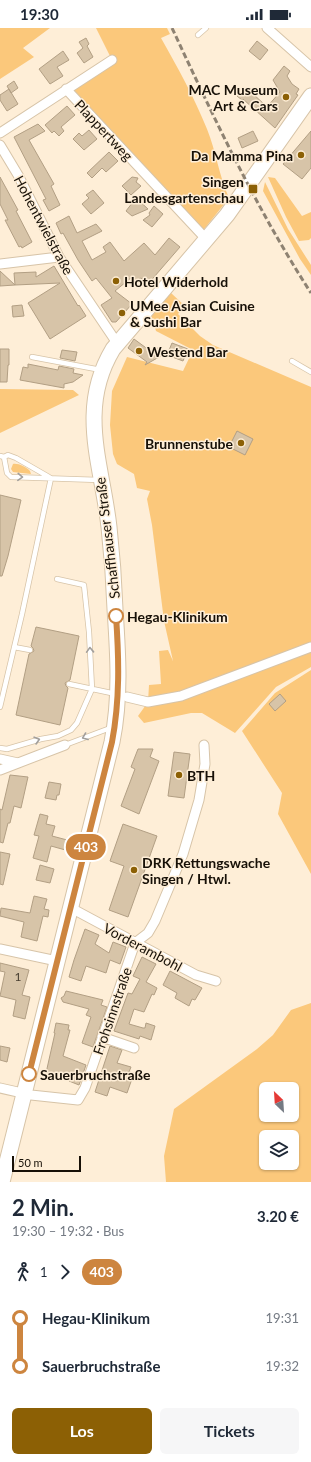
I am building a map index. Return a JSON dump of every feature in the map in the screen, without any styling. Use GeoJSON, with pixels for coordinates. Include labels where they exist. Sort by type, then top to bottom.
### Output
{"type":"FeatureCollection","features":[{"type":"Feature","properties":{"kind":"main road","name":"Schaffhauser Straße"},"geometry":{"type":"LineString","coordinates":[[2,1182],[121,701],[112,561],[106,497],[94,438],[97,388],[102,370],[117,343],[207,240],[248,187],[311,96]]}},
{"type":"Feature","properties":{"kind":"street"},"geometry":{"type":"LineString","coordinates":[[267,28],[311,67]]}},
{"type":"Feature","properties":{"kind":"street"},"geometry":{"type":"LineString","coordinates":[[0,133],[112,60]]}},
{"type":"Feature","properties":{"kind":"street","name":"Plappertweg"},"geometry":{"type":"LineString","coordinates":[[66,90],[207,240]]}},
{"type":"Feature","properties":{"kind":"street","name":"Hohentwielstraße"},"geometry":{"type":"LineString","coordinates":[[0,145],[18,175],[58,257],[117,343]]}},
{"type":"Feature","properties":{"kind":"street"},"geometry":{"type":"LineString","coordinates":[[0,264],[58,257]]}},
{"type":"Feature","properties":{"kind":"street"},"geometry":{"type":"LineString","coordinates":[[121,701],[148,702],[180,696],[311,647]]}},
{"type":"Feature","properties":{"kind":"street"},"geometry":{"type":"LineString","coordinates":[[0,770],[65,745]]}},
{"type":"Feature","properties":{"kind":"street"},"geometry":{"type":"LineString","coordinates":[[135,943],[148,933],[155,921],[183,854],[199,800],[205,764],[204,745]]}},
{"type":"Feature","properties":{"kind":"street"},"geometry":{"type":"LineString","coordinates":[[0,759],[19,763]]}},
{"type":"Feature","properties":{"kind":"street","name":"Vorderambohl"},"geometry":{"type":"LineString","coordinates":[[70,908],[196,976],[216,981]]}},
{"type":"Feature","properties":{"kind":"street","name":"Frohsinnstraße"},"geometry":{"type":"LineString","coordinates":[[24,1094],[78,1100],[84,1088],[135,943]]}},
{"type":"Feature","properties":{"kind":"street"},"geometry":{"type":"LineString","coordinates":[[0,949],[57,961]]}},
{"type":"Feature","properties":{"kind":"street"},"geometry":{"type":"LineString","coordinates":[[102,1037],[134,1048]]}},
{"type":"Feature","properties":{"kind":"street"},"geometry":{"type":"LineString","coordinates":[[0,1088],[24,1094]]}},
{"type":"Feature","properties":{"kind":"lane"},"geometry":{"type":"LineString","coordinates":[[198,35],[206,28]]}},
{"type":"Feature","properties":{"kind":"lane"},"geometry":{"type":"LineString","coordinates":[[32,357],[102,370]]}},
{"type":"Feature","properties":{"kind":"lane"},"geometry":{"type":"LineString","coordinates":[[292,361],[311,372]]}},
{"type":"Feature","properties":{"kind":"lane"},"geometry":{"type":"LineString","coordinates":[[51,478],[16,458],[8,455],[2,456],[7,473],[10,476],[51,478],[102,480]]}},
{"type":"Feature","properties":{"kind":"lane"},"geometry":{"type":"LineString","coordinates":[[0,707],[51,478]]}},
{"type":"Feature","properties":{"kind":"lane"},"geometry":{"type":"LineString","coordinates":[[0,748],[10,748],[41,738],[58,736],[71,730],[78,723],[92,689],[89,632],[84,585],[57,579]]}},
{"type":"Feature","properties":{"kind":"lane"},"geometry":{"type":"LineString","coordinates":[[14,647],[30,650]]}},
{"type":"Feature","properties":{"kind":"lane"},"geometry":{"type":"LineString","coordinates":[[69,684],[92,689],[121,701]]}},
{"type":"Feature","properties":{"kind":"lane"},"geometry":{"type":"LineString","coordinates":[[65,745],[105,729],[115,727]]}},
{"type":"Feature","properties":{"kind":"shaded area"},"geometry":{"type":"Polygon","coordinates":[[[0,28],[50,28],[23,48],[34,57],[0,79],[0,28]]]}},
{"type":"Feature","properties":{"kind":"shaded area"},"geometry":{"type":"Polygon","coordinates":[[[96,28],[167,28],[170,34],[161,38],[186,83],[202,117],[210,137],[229,198],[201,233],[66,89],[112,60],[96,28]]]}},
{"type":"Feature","properties":{"kind":"shaded area"},"geometry":{"type":"Polygon","coordinates":[[[268,177],[275,178],[302,216],[311,212],[311,238],[309,240],[299,241],[286,217],[268,177]]]}},
{"type":"Feature","properties":{"kind":"shaded area"},"geometry":{"type":"Polygon","coordinates":[[[265,182],[288,229],[311,265],[311,275],[300,259],[263,191],[265,182]]]}},
{"type":"Feature","properties":{"kind":"shaded area"},"geometry":{"type":"Polygon","coordinates":[[[171,293],[185,306],[178,314],[200,336],[213,345],[311,387],[311,667],[276,687],[235,733],[202,713],[191,713],[144,723],[138,716],[148,702],[149,685],[161,684],[159,651],[168,650],[173,661],[164,621],[152,525],[147,499],[150,491],[137,488],[134,474],[117,464],[113,454],[110,425],[112,391],[127,357],[183,371],[193,350],[156,331],[151,314],[171,293]]]}},
{"type":"Feature","properties":{"kind":"shaded area"},"geometry":{"type":"Polygon","coordinates":[[[0,389],[73,390],[79,395],[0,433],[0,389]]]}},
{"type":"Feature","properties":{"kind":"shaded area"},"geometry":{"type":"Polygon","coordinates":[[[13,464],[24,467],[30,471],[31,474],[13,472],[11,469],[13,464]]]}},
{"type":"Feature","properties":{"kind":"shaded area"},"geometry":{"type":"Polygon","coordinates":[[[311,670],[311,874],[278,814],[282,793],[242,731],[275,693],[311,670]]]}},
{"type":"Feature","properties":{"kind":"shaded area"},"geometry":{"type":"Polygon","coordinates":[[[311,1003],[311,1182],[166,1182],[164,1156],[174,1109],[257,1049],[273,1035],[291,1010],[311,1003]]]}},
{"type":"Feature","properties":{"kind":"building"},"geometry":{"type":"Polygon","coordinates":[[[86,38],[89,44],[87,46],[93,57],[84,63],[77,53],[83,48],[79,42],[86,38]]]}},
{"type":"Feature","properties":{"kind":"building"},"geometry":{"type":"Polygon","coordinates":[[[257,41],[268,50],[260,60],[249,51],[257,41]]]}},
{"type":"Feature","properties":{"kind":"building"},"geometry":{"type":"Polygon","coordinates":[[[63,51],[69,60],[57,67],[63,76],[50,84],[39,69],[63,51]]]}},
{"type":"Feature","properties":{"kind":"building","name":"MAC Museum Art & Cars"},"geometry":{"type":"Polygon","coordinates":[[[284,66],[290,71],[287,76],[292,84],[299,89],[296,94],[298,95],[275,128],[243,99],[242,100],[237,96],[241,90],[243,92],[245,90],[248,93],[250,91],[267,107],[280,92],[273,80],[284,66]]]}},
{"type":"Feature","properties":{"kind":"building"},"geometry":{"type":"Polygon","coordinates":[[[14,81],[18,88],[11,93],[7,86],[14,81]]]}},
{"type":"Feature","properties":{"kind":"building"},"geometry":{"type":"Polygon","coordinates":[[[9,89],[18,104],[7,111],[0,100],[0,95],[9,89]]]}},
{"type":"Feature","properties":{"kind":"building"},"geometry":{"type":"Polygon","coordinates":[[[67,106],[75,115],[61,127],[64,131],[59,136],[54,131],[52,133],[45,125],[67,106]]]}},
{"type":"Feature","properties":{"kind":"building"},"geometry":{"type":"Polygon","coordinates":[[[38,124],[45,131],[29,140],[54,184],[51,186],[60,205],[49,211],[43,200],[46,199],[14,137],[38,124]]]}},
{"type":"Feature","properties":{"kind":"building"},"geometry":{"type":"Polygon","coordinates":[[[89,130],[97,139],[84,150],[73,139],[79,133],[82,136],[89,130]]]}},
{"type":"Feature","properties":{"kind":"building"},"geometry":{"type":"Polygon","coordinates":[[[253,131],[258,141],[242,148],[238,138],[253,131]]]}},
{"type":"Feature","properties":{"kind":"building"},"geometry":{"type":"Polygon","coordinates":[[[311,131],[311,168],[302,179],[283,164],[311,131]]]}},
{"type":"Feature","properties":{"kind":"building"},"geometry":{"type":"Polygon","coordinates":[[[109,152],[118,161],[106,172],[102,168],[92,178],[87,173],[109,152]]]}},
{"type":"Feature","properties":{"kind":"building"},"geometry":{"type":"Polygon","coordinates":[[[0,177],[18,210],[16,211],[32,242],[22,248],[21,246],[19,247],[5,220],[8,220],[0,204],[0,177]]]}},
{"type":"Feature","properties":{"kind":"building"},"geometry":{"type":"Polygon","coordinates":[[[132,177],[138,178],[136,182],[141,186],[131,195],[122,186],[132,177]]]}},
{"type":"Feature","properties":{"kind":"building"},"geometry":{"type":"Polygon","coordinates":[[[93,190],[104,203],[91,214],[82,204],[89,198],[86,195],[93,190]]]}},
{"type":"Feature","properties":{"kind":"building"},"geometry":{"type":"Polygon","coordinates":[[[136,198],[148,209],[132,216],[126,211],[136,198]]]}},
{"type":"Feature","properties":{"kind":"building"},"geometry":{"type":"Polygon","coordinates":[[[154,206],[163,214],[152,227],[143,220],[150,215],[149,213],[154,206]]]}},
{"type":"Feature","properties":{"kind":"building"},"geometry":{"type":"Polygon","coordinates":[[[69,216],[77,233],[96,224],[102,231],[82,241],[92,260],[106,252],[103,247],[110,242],[124,261],[144,243],[155,255],[169,238],[180,247],[148,284],[141,278],[134,282],[132,277],[115,291],[132,304],[116,322],[112,322],[101,305],[112,298],[96,278],[92,281],[63,233],[61,234],[56,223],[69,216]]]}},
{"type":"Feature","properties":{"kind":"building"},"geometry":{"type":"Polygon","coordinates":[[[54,266],[78,306],[79,305],[86,316],[50,339],[28,303],[60,283],[15,285],[14,273],[36,272],[36,277],[54,266]]]}},
{"type":"Feature","properties":{"kind":"building"},"geometry":{"type":"Polygon","coordinates":[[[0,271],[15,285],[0,286],[0,271]]]}},
{"type":"Feature","properties":{"kind":"building"},"geometry":{"type":"Polygon","coordinates":[[[22,305],[24,316],[13,317],[12,306],[22,305]]]}},
{"type":"Feature","properties":{"kind":"building"},"geometry":{"type":"Polygon","coordinates":[[[134,339],[153,353],[157,348],[166,353],[145,365],[147,362],[128,348],[134,339]]]}},
{"type":"Feature","properties":{"kind":"building"},"geometry":{"type":"Polygon","coordinates":[[[172,343],[188,349],[183,361],[167,355],[172,343]]]}},
{"type":"Feature","properties":{"kind":"building"},"geometry":{"type":"Polygon","coordinates":[[[0,349],[9,349],[7,382],[0,382],[0,349]]]}},
{"type":"Feature","properties":{"kind":"building"},"geometry":{"type":"Polygon","coordinates":[[[62,350],[77,352],[75,361],[60,358],[62,350]]]}},
{"type":"Feature","properties":{"kind":"building"},"geometry":{"type":"Polygon","coordinates":[[[28,364],[58,370],[59,366],[74,369],[73,373],[83,375],[73,382],[64,384],[64,388],[20,380],[23,367],[28,368],[28,364]]]}},
{"type":"Feature","properties":{"kind":"building","name":"Brunnenstube"},"geometry":{"type":"Polygon","coordinates":[[[237,431],[253,439],[245,455],[229,447],[237,431]]]}},
{"type":"Feature","properties":{"kind":"building"},"geometry":{"type":"Polygon","coordinates":[[[0,495],[21,500],[2,576],[0,576],[0,495]]]}},
{"type":"Feature","properties":{"kind":"building"},"geometry":{"type":"Polygon","coordinates":[[[36,627],[79,636],[70,680],[65,683],[68,688],[60,725],[16,715],[29,654],[34,651],[31,646],[36,627]]]}},
{"type":"Feature","properties":{"kind":"building"},"geometry":{"type":"Polygon","coordinates":[[[280,694],[286,701],[275,711],[269,704],[280,694]]]}},
{"type":"Feature","properties":{"kind":"building"},"geometry":{"type":"Polygon","coordinates":[[[138,749],[153,749],[150,757],[159,761],[139,814],[121,806],[135,769],[131,767],[138,749]]]}},
{"type":"Feature","properties":{"kind":"building","name":"BTH"},"geometry":{"type":"Polygon","coordinates":[[[174,752],[190,754],[184,798],[168,796],[174,752]]]}},
{"type":"Feature","properties":{"kind":"building"},"geometry":{"type":"Polygon","coordinates":[[[10,775],[28,777],[21,808],[14,806],[3,843],[0,842],[0,809],[2,810],[10,775]]]}},
{"type":"Feature","properties":{"kind":"building"},"geometry":{"type":"Polygon","coordinates":[[[49,782],[61,784],[59,795],[57,795],[56,800],[45,798],[49,782]]]}},
{"type":"Feature","properties":{"kind":"building"},"geometry":{"type":"Polygon","coordinates":[[[40,814],[48,816],[46,824],[55,826],[52,836],[71,841],[69,851],[51,846],[47,862],[33,858],[39,836],[34,835],[40,814]]]}},
{"type":"Feature","properties":{"kind":"building","name":"DRK Rettungswache Singen / Htwl."},"geometry":{"type":"Polygon","coordinates":[[[123,824],[157,836],[128,917],[109,910],[124,866],[110,861],[123,824]]]}},
{"type":"Feature","properties":{"kind":"building"},"geometry":{"type":"Polygon","coordinates":[[[0,852],[10,854],[3,885],[0,884],[0,852]]]}},
{"type":"Feature","properties":{"kind":"building"},"geometry":{"type":"Polygon","coordinates":[[[40,865],[54,869],[50,883],[36,880],[40,865]]]}},
{"type":"Feature","properties":{"kind":"building"},"geometry":{"type":"Polygon","coordinates":[[[34,896],[47,899],[44,909],[49,910],[48,917],[43,916],[37,941],[21,937],[24,922],[0,916],[1,908],[30,913],[34,896]]]}},
{"type":"Feature","properties":{"kind":"building"},"geometry":{"type":"Polygon","coordinates":[[[85,929],[99,935],[95,944],[109,953],[113,942],[126,947],[120,964],[110,960],[106,973],[86,966],[81,981],[69,977],[85,929]]]}},
{"type":"Feature","properties":{"kind":"building"},"geometry":{"type":"Polygon","coordinates":[[[142,957],[156,964],[146,982],[157,988],[154,995],[152,994],[144,1012],[134,1009],[129,1024],[143,1028],[145,1028],[146,1023],[155,1026],[151,1040],[140,1036],[139,1039],[114,1031],[128,993],[132,994],[140,979],[133,976],[142,957]]]}},
{"type":"Feature","properties":{"kind":"building"},"geometry":{"type":"Polygon","coordinates":[[[0,963],[29,970],[22,995],[30,997],[25,1019],[13,1016],[16,1000],[0,996],[5,972],[0,971],[0,963]]]}},
{"type":"Feature","properties":{"kind":"building"},"geometry":{"type":"Polygon","coordinates":[[[170,971],[202,988],[195,1000],[192,999],[189,1006],[175,998],[177,993],[163,985],[170,971]]]}},
{"type":"Feature","properties":{"kind":"building"},"geometry":{"type":"Polygon","coordinates":[[[66,991],[103,1000],[101,1005],[107,1007],[93,1047],[82,1043],[91,1017],[86,1015],[89,1009],[63,1002],[61,998],[64,996],[66,991]]]}},
{"type":"Feature","properties":{"kind":"building"},"geometry":{"type":"Polygon","coordinates":[[[56,1023],[69,1025],[68,1030],[70,1030],[63,1056],[86,1065],[79,1085],[69,1081],[69,1079],[64,1078],[64,1076],[46,1073],[56,1023]]]}},
{"type":"Feature","properties":{"kind":"building"},"geometry":{"type":"Polygon","coordinates":[[[0,1046],[10,1048],[7,1062],[0,1060],[0,1046]]]}},
{"type":"Feature","properties":{"kind":"building"},"geometry":{"type":"Polygon","coordinates":[[[110,1046],[122,1050],[117,1063],[131,1067],[129,1072],[134,1073],[127,1093],[110,1087],[107,1096],[95,1092],[110,1046]]]}},
{"type":"Feature","properties":{"kind":"railway"},"geometry":{"type":"LineString","coordinates":[[172,28],[220,130],[254,196],[311,293]]}},
{"type":"Feature","properties":{"kind":"bus line","name":"403"},"geometry":{"type":"LineString","coordinates":[[29,1074],[115,727],[119,677],[116,616]]}},
{"type":"Feature","properties":{"kind":"place","name":"MAC Museum Art & Cars"},"geometry":{"type":"Point","coordinates":[286,97]}},
{"type":"Feature","properties":{"kind":"place","name":"Da Mamma Pina"},"geometry":{"type":"Point","coordinates":[301,155]}},
{"type":"Feature","properties":{"kind":"place","name":"Singen Landesgartenschau"},"geometry":{"type":"Point","coordinates":[253,189]}},
{"type":"Feature","properties":{"kind":"place","name":"Hotel Widerhold"},"geometry":{"type":"Point","coordinates":[116,281]}},
{"type":"Feature","properties":{"kind":"place","name":"UMee Asian Cuisine & Sushi Bar"},"geometry":{"type":"Point","coordinates":[122,313]}},
{"type":"Feature","properties":{"kind":"place","name":"Westend Bar"},"geometry":{"type":"Point","coordinates":[139,351]}},
{"type":"Feature","properties":{"kind":"place","name":"Brunnenstube"},"geometry":{"type":"Point","coordinates":[241,443]}},
{"type":"Feature","properties":{"kind":"place","name":"Hegau-Klinikum"},"geometry":{"type":"Point","coordinates":[116,616]}},
{"type":"Feature","properties":{"kind":"place","name":"BTH"},"geometry":{"type":"Point","coordinates":[179,775]}},
{"type":"Feature","properties":{"kind":"place","name":"DRK Rettungswache Singen / Htwl."},"geometry":{"type":"Point","coordinates":[134,870]}},
{"type":"Feature","properties":{"kind":"place","name":"Sauerbruchstraße"},"geometry":{"type":"Point","coordinates":[29,1074]}}]}
